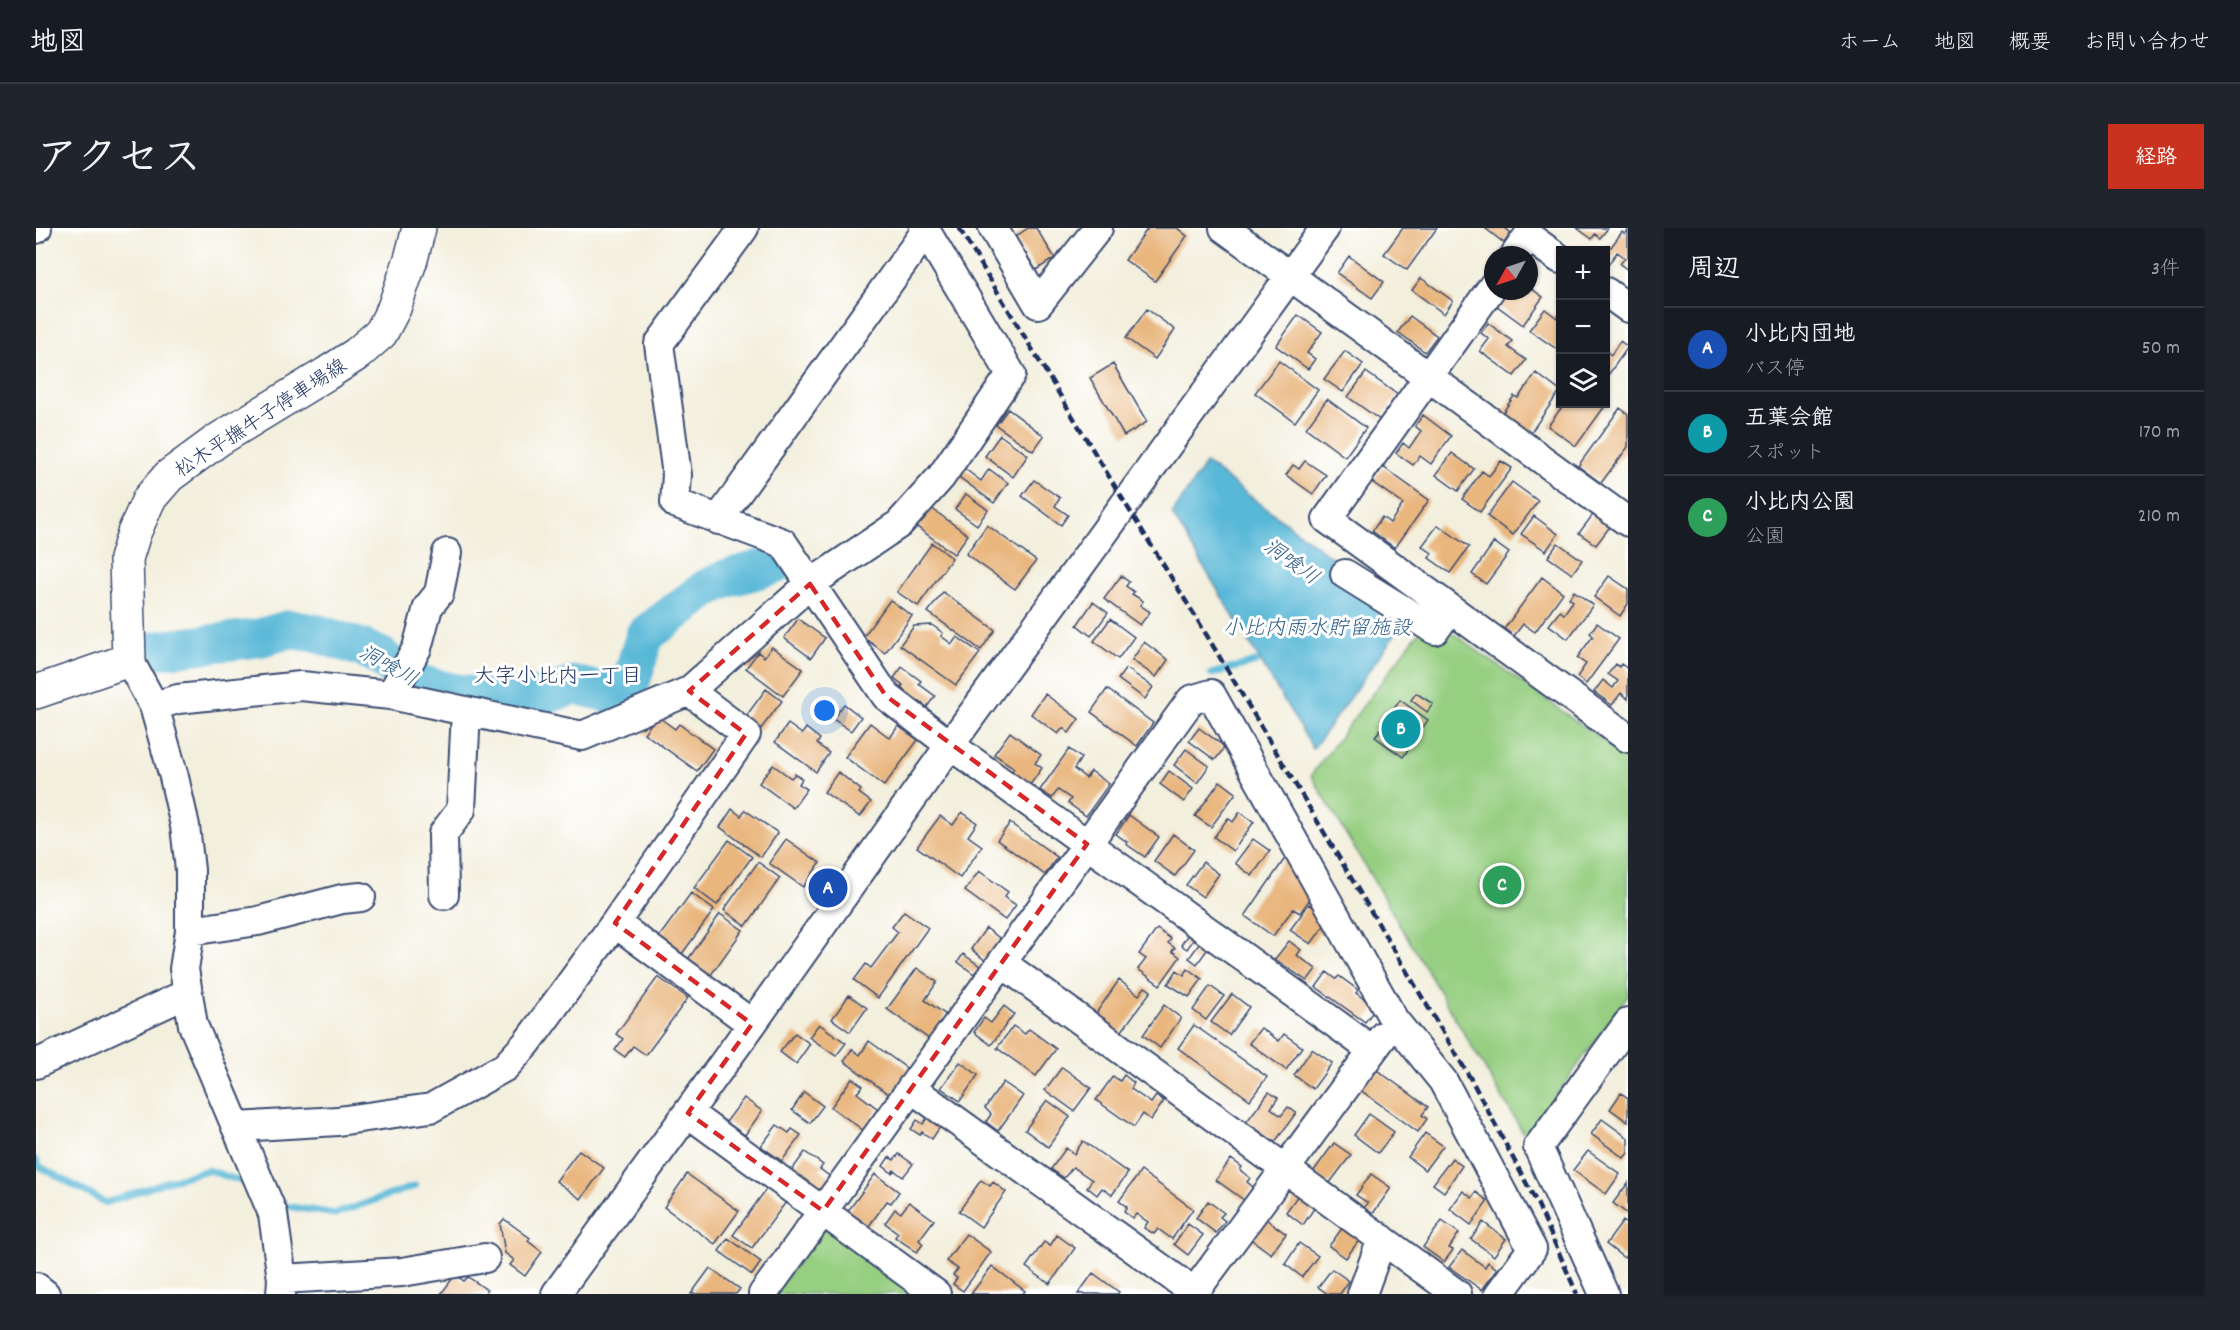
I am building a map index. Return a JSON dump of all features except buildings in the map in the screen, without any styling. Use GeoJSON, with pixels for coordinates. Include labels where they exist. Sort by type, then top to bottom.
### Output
{"type":"FeatureCollection","features":[{"type":"Feature","properties":{"kind":"main road","name":"松木平撫牛子停車場線"},"geometry":{"type":"LineString","coordinates":[[129,660],[126,559],[134,533],[149,499],[170,476],[218,440],[357,354],[381,333],[394,308],[419,228]]}},
{"type":"Feature","properties":{"kind":"main road"},"geometry":{"type":"LineString","coordinates":[[36,692],[129,660]]}},
{"type":"Feature","properties":{"kind":"street"},"geometry":{"type":"LineString","coordinates":[[744,228],[659,344],[677,475],[675,503],[783,543],[886,696],[950,745],[1372,1050]]}},
{"type":"Feature","properties":{"kind":"street"},"geometry":{"type":"LineString","coordinates":[[993,228],[1038,304],[1098,228]]}},
{"type":"Feature","properties":{"kind":"street"},"geometry":{"type":"LineString","coordinates":[[1224,228],[1628,522]]}},
{"type":"Feature","properties":{"kind":"street"},"geometry":{"type":"LineString","coordinates":[[556,1294],[1325,228]]}},
{"type":"Feature","properties":{"kind":"street"},"geometry":{"type":"LineString","coordinates":[[154,706],[177,699],[301,686],[397,683],[466,712],[582,736],[689,691],[810,584],[899,524],[941,477],[1011,374],[925,230],[718,520]]}},
{"type":"Feature","properties":{"kind":"street"},"geometry":{"type":"LineString","coordinates":[[1521,246],[1528,236],[1556,256]]}},
{"type":"Feature","properties":{"kind":"street"},"geometry":{"type":"LineString","coordinates":[[1610,295],[1628,308]]}},
{"type":"Feature","properties":{"kind":"street"},"geometry":{"type":"LineString","coordinates":[[1484,299],[1327,519],[1628,738]]}},
{"type":"Feature","properties":{"kind":"street"},"geometry":{"type":"LineString","coordinates":[[397,683],[417,648],[428,607],[439,593],[447,553]]}},
{"type":"Feature","properties":{"kind":"street"},"geometry":{"type":"LineString","coordinates":[[1345,574],[1435,630],[1450,609]]}},
{"type":"Feature","properties":{"kind":"street"},"geometry":{"type":"LineString","coordinates":[[129,660],[154,706],[185,826],[190,870],[190,931],[184,969],[186,994],[193,1025],[273,1214],[281,1286],[402,1272],[485,1258]]}},
{"type":"Feature","properties":{"kind":"street"},"geometry":{"type":"LineString","coordinates":[[236,1127],[338,1121],[431,1108],[505,1066],[527,1043],[615,923],[747,734],[689,691]]}},
{"type":"Feature","properties":{"kind":"street"},"geometry":{"type":"LineString","coordinates":[[763,1294],[1191,700],[1211,694],[1394,1020],[1443,1081],[1532,1249],[1498,1294]]}},
{"type":"Feature","properties":{"kind":"street"},"geometry":{"type":"LineString","coordinates":[[444,895],[443,834],[461,810],[466,712]]}},
{"type":"Feature","properties":{"kind":"street"},"geometry":{"type":"LineString","coordinates":[[190,931],[258,921],[342,899],[361,897]]}},
{"type":"Feature","properties":{"kind":"street"},"geometry":{"type":"LineString","coordinates":[[615,923],[752,1024]]}},
{"type":"Feature","properties":{"kind":"street"},"geometry":{"type":"LineString","coordinates":[[1002,963],[1457,1294]]}},
{"type":"Feature","properties":{"kind":"street"},"geometry":{"type":"LineString","coordinates":[[36,1064],[186,994]]}},
{"type":"Feature","properties":{"kind":"street"},"geometry":{"type":"LineString","coordinates":[[911,1088],[1193,1293],[1394,1020]]}},
{"type":"Feature","properties":{"kind":"street"},"geometry":{"type":"LineString","coordinates":[[1604,1294],[1538,1146],[1628,1023]]}},
{"type":"Feature","properties":{"kind":"street"},"geometry":{"type":"LineString","coordinates":[[688,1113],[936,1294]]}},
{"type":"Feature","properties":{"kind":"street"},"geometry":{"type":"LineString","coordinates":[[1362,1294],[1382,1239]]}},
{"type":"Feature","properties":{"kind":"street"},"geometry":{"type":"LineString","coordinates":[[36,1287],[45,1294]]}},
{"type":"Feature","properties":{"kind":"highlighted area"},"geometry":{"type":"Polygon","coordinates":[[[810,584],[886,696],[1087,844],[823,1211],[688,1113],[752,1024],[615,923],[746,734],[689,691],[810,584]]]}},
{"type":"Feature","properties":{"kind":"green space"},"geometry":{"type":"Polygon","coordinates":[[[1430,617],[1628,758],[1628,995],[1526,1138],[1311,775],[1430,617]]]}},
{"type":"Feature","properties":{"kind":"green space"},"geometry":{"type":"Polygon","coordinates":[[[830,1228],[921,1294],[774,1294],[821,1230],[830,1228]]]}},
{"type":"Feature","properties":{"kind":"water","name":"小比内雨水貯留施設"},"geometry":{"type":"Polygon","coordinates":[[[1206,463],[1409,615],[1313,749],[1172,514],[1206,463]]]}},
{"type":"Feature","properties":{"kind":"waterway","name":"洞喰川"},"geometry":{"type":"LineString","coordinates":[[148,651],[259,638],[290,629],[319,634],[362,648],[382,657],[407,681],[451,692],[491,699],[516,700],[547,695],[575,685],[608,693],[618,701],[626,698],[645,635],[707,588],[728,578],[775,565]]}},
{"type":"Feature","properties":{"kind":"waterway"},"geometry":{"type":"LineString","coordinates":[[1211,674],[1256,662]]}},
{"type":"Feature","properties":{"kind":"waterway"},"geometry":{"type":"LineString","coordinates":[[36,1160],[39,1166],[106,1203],[168,1181],[208,1170],[243,1182]]}},
{"type":"Feature","properties":{"kind":"waterway"},"geometry":{"type":"LineString","coordinates":[[286,1206],[335,1214],[415,1186]]}},
{"type":"Feature","properties":{"kind":"railway"},"geometry":{"type":"LineString","coordinates":[[959,228],[1197,619],[1472,1081],[1538,1205],[1577,1294]]}},
{"type":"Feature","properties":{"kind":"place","name":"五葉会館"},"geometry":{"type":"Point","coordinates":[1401,729]}},
{"type":"Feature","properties":{"kind":"place","name":"小比内公園"},"geometry":{"type":"Point","coordinates":[1502,885]}},
{"type":"Feature","properties":{"kind":"place","name":"小比内団地"},"geometry":{"type":"Point","coordinates":[828,888]}},
{"type":"Feature","properties":{"kind":"district","name":"大字小比内一丁目"},"geometry":{"type":"Point","coordinates":[558,675]}}]}
